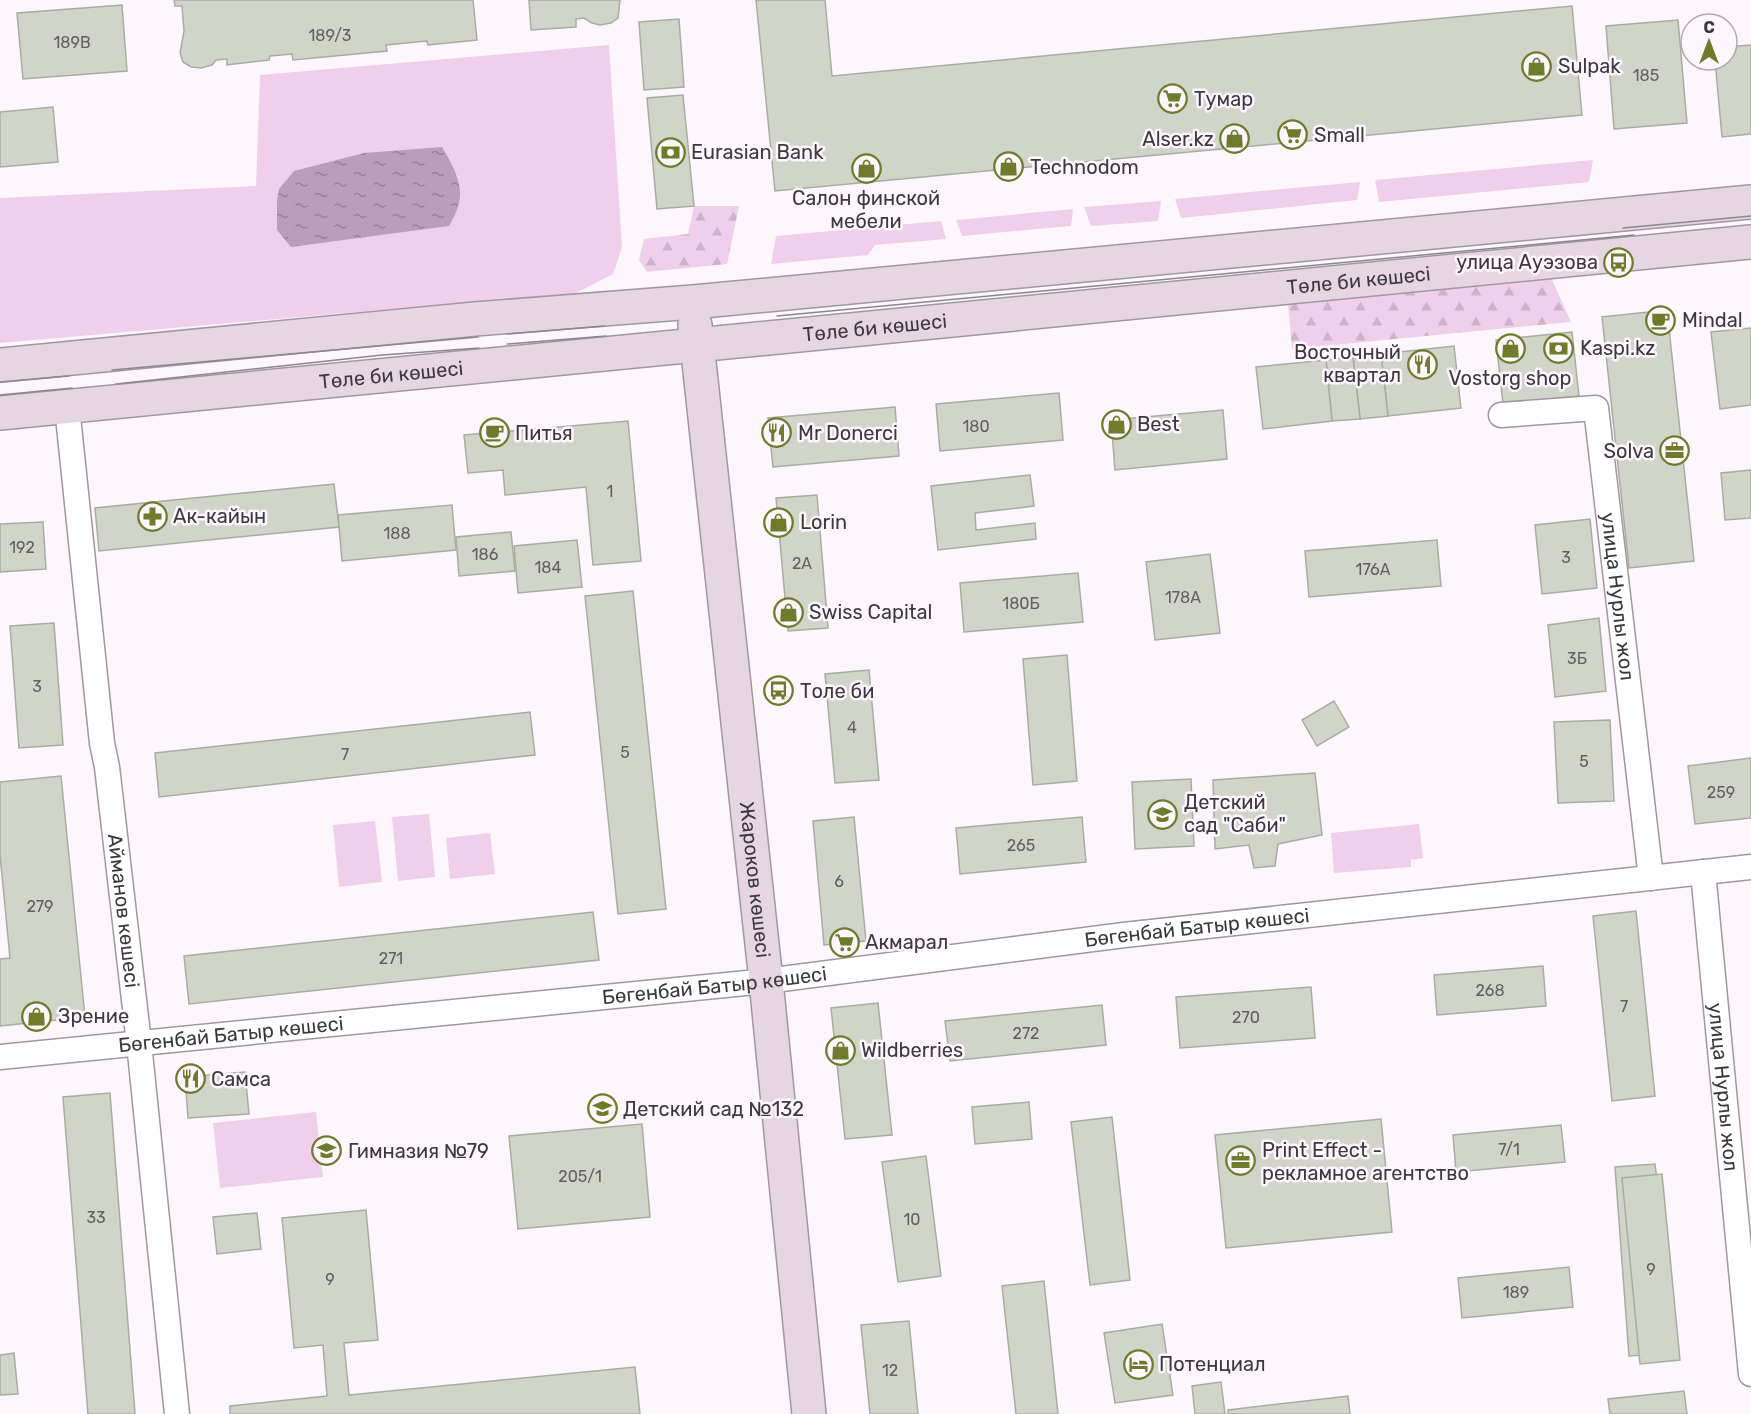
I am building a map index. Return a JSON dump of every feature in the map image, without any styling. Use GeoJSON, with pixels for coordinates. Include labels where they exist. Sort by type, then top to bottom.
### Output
{"type":"FeatureCollection","features":[{"type":"Feature","properties":{"kind":"main road","name":"Төле би көшесі"},"geometry":{"type":"LineString","coordinates":[[0,365],[1751,202]]}},
{"type":"Feature","properties":{"kind":"main road","name":"Төле би көшесі"},"geometry":{"type":"LineString","coordinates":[[0,414],[1751,242]]}},
{"type":"Feature","properties":{"kind":"main road","name":"Жароков көшесі"},"geometry":{"type":"LineString","coordinates":[[693,302],[766,981],[809,1414]]}},
{"type":"Feature","properties":{"kind":"main road"},"geometry":{"type":"LineString","coordinates":[[475,319],[486,326],[492,334],[495,345],[487,365]]}},
{"type":"Feature","properties":{"kind":"street","name":"Айманов көшесі"},"geometry":{"type":"LineString","coordinates":[[67,407],[102,743],[107,767],[139,1043],[177,1414]]}},
{"type":"Feature","properties":{"kind":"street","name":"улица Нурлы жол"},"geometry":{"type":"LineString","coordinates":[[1501,415],[1596,408],[1651,878]]}},
{"type":"Feature","properties":{"kind":"street","name":"Бөгенбай Батыр көшесі"},"geometry":{"type":"LineString","coordinates":[[0,1057],[766,981],[1124,935],[1751,867]]}},
{"type":"Feature","properties":{"kind":"street","name":"улица Нурлы жол"},"geometry":{"type":"LineString","coordinates":[[1703,872],[1751,1374]]}},
{"type":"Feature","properties":{"kind":"green space"},"geometry":{"type":"Polygon","coordinates":[[[609,45],[622,247],[613,274],[576,293],[0,343],[0,198],[256,186],[260,75],[609,45]]]}},
{"type":"Feature","properties":{"kind":"green space"},"geometry":{"type":"Polygon","coordinates":[[[1593,160],[1589,182],[1379,202],[1375,180],[1593,160]]]}},
{"type":"Feature","properties":{"kind":"green space"},"geometry":{"type":"Polygon","coordinates":[[[1360,182],[1357,200],[1181,218],[1175,199],[1360,182]]]}},
{"type":"Feature","properties":{"kind":"green space"},"geometry":{"type":"Polygon","coordinates":[[[1161,201],[1158,221],[1091,226],[1084,207],[1161,201]]]}},
{"type":"Feature","properties":{"kind":"green space"},"geometry":{"type":"Polygon","coordinates":[[[694,206],[739,206],[727,264],[647,272],[639,260],[644,239],[688,234],[694,206]]]}},
{"type":"Feature","properties":{"kind":"green space"},"geometry":{"type":"Polygon","coordinates":[[[1073,209],[1071,226],[962,236],[956,220],[1073,209]]]}},
{"type":"Feature","properties":{"kind":"green space"},"geometry":{"type":"Polygon","coordinates":[[[941,221],[946,239],[875,245],[868,255],[771,264],[776,236],[941,221]]]}},
{"type":"Feature","properties":{"kind":"green space"},"geometry":{"type":"Polygon","coordinates":[[[1550,275],[1571,322],[1292,349],[1288,303],[1550,275]]]}},
{"type":"Feature","properties":{"kind":"green space"},"geometry":{"type":"Polygon","coordinates":[[[429,814],[435,877],[398,881],[392,817],[429,814]]]}},
{"type":"Feature","properties":{"kind":"green space"},"geometry":{"type":"Polygon","coordinates":[[[375,821],[382,882],[339,887],[333,825],[375,821]]]}},
{"type":"Feature","properties":{"kind":"green space"},"geometry":{"type":"Polygon","coordinates":[[[1419,824],[1423,858],[1411,860],[1411,867],[1334,873],[1331,833],[1419,824]]]}},
{"type":"Feature","properties":{"kind":"green space"},"geometry":{"type":"Polygon","coordinates":[[[490,833],[495,874],[450,879],[446,838],[490,833]]]}},
{"type":"Feature","properties":{"kind":"green space"},"geometry":{"type":"Polygon","coordinates":[[[316,1112],[323,1177],[220,1188],[213,1123],[316,1112]]]}},
{"type":"Feature","properties":{"kind":"water"},"geometry":{"type":"Polygon","coordinates":[[[442,147],[456,174],[460,188],[458,206],[449,226],[291,247],[277,230],[279,189],[294,171],[364,153],[442,147]]]}},
{"type":"Feature","properties":{"kind":"building"},"geometry":{"type":"Polygon","coordinates":[[[174,0],[473,0],[477,40],[428,45],[427,41],[386,45],[387,51],[293,60],[292,54],[270,56],[269,60],[227,65],[227,59],[216,60],[212,65],[201,68],[191,67],[183,62],[180,53],[184,31],[182,6],[175,6],[174,0]]]}},
{"type":"Feature","properties":{"kind":"building"},"geometry":{"type":"Polygon","coordinates":[[[529,0],[620,0],[618,18],[611,23],[600,25],[584,18],[576,19],[576,27],[531,30],[529,0]]]}},
{"type":"Feature","properties":{"kind":"building","name":"Тумар"},"geometry":{"type":"Polygon","coordinates":[[[756,0],[825,0],[832,76],[1572,6],[1582,115],[775,191],[756,0]]]}},
{"type":"Feature","properties":{"kind":"building"},"geometry":{"type":"Polygon","coordinates":[[[122,5],[127,71],[23,79],[17,13],[122,5]]]}},
{"type":"Feature","properties":{"kind":"building"},"geometry":{"type":"Polygon","coordinates":[[[679,19],[684,87],[644,90],[639,22],[679,19]]]}},
{"type":"Feature","properties":{"kind":"building"},"geometry":{"type":"Polygon","coordinates":[[[1678,20],[1679,72],[1683,72],[1687,123],[1614,129],[1606,26],[1678,20]]]}},
{"type":"Feature","properties":{"kind":"building"},"geometry":{"type":"Polygon","coordinates":[[[1751,45],[1751,134],[1722,137],[1716,72],[1739,72],[1739,46],[1751,45]]]}},
{"type":"Feature","properties":{"kind":"building","name":"Eurasian Bank"},"geometry":{"type":"Polygon","coordinates":[[[683,95],[694,206],[657,209],[647,98],[683,95]]]}},
{"type":"Feature","properties":{"kind":"building"},"geometry":{"type":"Polygon","coordinates":[[[53,107],[58,162],[0,167],[0,112],[53,107]]]}},
{"type":"Feature","properties":{"kind":"building"},"geometry":{"type":"Polygon","coordinates":[[[1667,310],[1694,561],[1629,568],[1602,317],[1667,310]]]}},
{"type":"Feature","properties":{"kind":"building"},"geometry":{"type":"Polygon","coordinates":[[[1751,328],[1751,405],[1720,409],[1711,332],[1751,328]]]}},
{"type":"Feature","properties":{"kind":"building"},"geometry":{"type":"Polygon","coordinates":[[[1572,332],[1579,396],[1503,404],[1496,340],[1572,332]]]}},
{"type":"Feature","properties":{"kind":"building"},"geometry":{"type":"Polygon","coordinates":[[[1454,346],[1461,408],[1388,416],[1381,354],[1454,346]]]}},
{"type":"Feature","properties":{"kind":"building"},"geometry":{"type":"Polygon","coordinates":[[[1381,354],[1388,416],[1360,419],[1353,357],[1381,354]]]}},
{"type":"Feature","properties":{"kind":"building"},"geometry":{"type":"Polygon","coordinates":[[[1353,357],[1360,419],[1332,421],[1326,360],[1353,357]]]}},
{"type":"Feature","properties":{"kind":"building"},"geometry":{"type":"Polygon","coordinates":[[[1326,360],[1332,421],[1263,429],[1256,367],[1326,360]]]}},
{"type":"Feature","properties":{"kind":"building"},"geometry":{"type":"Polygon","coordinates":[[[1059,393],[1063,440],[940,451],[936,404],[1059,393]]]}},
{"type":"Feature","properties":{"kind":"building"},"geometry":{"type":"Polygon","coordinates":[[[895,407],[899,456],[773,467],[768,418],[895,407]]]}},
{"type":"Feature","properties":{"kind":"building"},"geometry":{"type":"Polygon","coordinates":[[[1223,410],[1227,459],[1115,470],[1111,420],[1223,410]]]}},
{"type":"Feature","properties":{"kind":"building"},"geometry":{"type":"Polygon","coordinates":[[[628,421],[641,561],[593,565],[586,487],[505,495],[503,470],[468,473],[464,435],[628,421]]]}},
{"type":"Feature","properties":{"kind":"building"},"geometry":{"type":"Polygon","coordinates":[[[1751,470],[1751,518],[1725,520],[1721,473],[1751,470]]]}},
{"type":"Feature","properties":{"kind":"building"},"geometry":{"type":"Polygon","coordinates":[[[1030,475],[1034,506],[975,513],[976,530],[1035,523],[1036,539],[938,550],[931,486],[1030,475]]]}},
{"type":"Feature","properties":{"kind":"building"},"geometry":{"type":"Polygon","coordinates":[[[334,484],[339,527],[99,551],[95,508],[334,484]]]}},
{"type":"Feature","properties":{"kind":"building"},"geometry":{"type":"Polygon","coordinates":[[[817,495],[828,628],[788,631],[776,498],[817,495]]]}},
{"type":"Feature","properties":{"kind":"building"},"geometry":{"type":"Polygon","coordinates":[[[452,505],[456,550],[342,561],[338,515],[452,505]]]}},
{"type":"Feature","properties":{"kind":"building"},"geometry":{"type":"Polygon","coordinates":[[[1590,519],[1597,588],[1542,594],[1535,525],[1590,519]]]}},
{"type":"Feature","properties":{"kind":"building"},"geometry":{"type":"Polygon","coordinates":[[[43,522],[46,569],[0,572],[0,524],[43,522]]]}},
{"type":"Feature","properties":{"kind":"building"},"geometry":{"type":"Polygon","coordinates":[[[511,532],[515,571],[459,576],[456,537],[511,532]]]}},
{"type":"Feature","properties":{"kind":"building"},"geometry":{"type":"Polygon","coordinates":[[[577,540],[582,587],[518,593],[514,546],[577,540]]]}},
{"type":"Feature","properties":{"kind":"building"},"geometry":{"type":"Polygon","coordinates":[[[1437,540],[1441,586],[1309,597],[1305,551],[1437,540]]]}},
{"type":"Feature","properties":{"kind":"building"},"geometry":{"type":"Polygon","coordinates":[[[1210,554],[1220,633],[1155,640],[1146,562],[1210,554]]]}},
{"type":"Feature","properties":{"kind":"building"},"geometry":{"type":"Polygon","coordinates":[[[1078,573],[1083,622],[964,632],[960,583],[1078,573]]]}},
{"type":"Feature","properties":{"kind":"building"},"geometry":{"type":"Polygon","coordinates":[[[633,591],[666,909],[618,914],[585,596],[633,591]]]}},
{"type":"Feature","properties":{"kind":"building"},"geometry":{"type":"Polygon","coordinates":[[[1599,618],[1606,691],[1555,697],[1548,625],[1599,618]]]}},
{"type":"Feature","properties":{"kind":"building"},"geometry":{"type":"Polygon","coordinates":[[[54,623],[63,745],[19,748],[10,626],[54,623]]]}},
{"type":"Feature","properties":{"kind":"building"},"geometry":{"type":"Polygon","coordinates":[[[1067,655],[1077,781],[1033,785],[1023,659],[1067,655]]]}},
{"type":"Feature","properties":{"kind":"building"},"geometry":{"type":"Polygon","coordinates":[[[869,670],[879,780],[835,783],[825,674],[869,670]]]}},
{"type":"Feature","properties":{"kind":"building"},"geometry":{"type":"Polygon","coordinates":[[[1334,701],[1349,727],[1317,746],[1302,720],[1334,701]]]}},
{"type":"Feature","properties":{"kind":"building"},"geometry":{"type":"Polygon","coordinates":[[[530,712],[535,755],[159,797],[155,753],[530,712]]]}},
{"type":"Feature","properties":{"kind":"building"},"geometry":{"type":"Polygon","coordinates":[[[1610,720],[1614,801],[1558,803],[1554,722],[1610,720]]]}},
{"type":"Feature","properties":{"kind":"building"},"geometry":{"type":"Polygon","coordinates":[[[1751,758],[1751,818],[1695,824],[1688,766],[1751,758]]]}},
{"type":"Feature","properties":{"kind":"building"},"geometry":{"type":"Polygon","coordinates":[[[1315,773],[1322,835],[1278,844],[1275,866],[1254,868],[1249,845],[1215,849],[1213,780],[1315,773]]]}},
{"type":"Feature","properties":{"kind":"building"},"geometry":{"type":"Polygon","coordinates":[[[61,776],[85,1017],[0,1026],[0,959],[10,958],[0,855],[0,782],[61,776]]]}},
{"type":"Feature","properties":{"kind":"building","name":"Детский сад \"Саби\""},"geometry":{"type":"Polygon","coordinates":[[[1191,779],[1194,846],[1135,849],[1132,782],[1191,779]]]}},
{"type":"Feature","properties":{"kind":"building"},"geometry":{"type":"Polygon","coordinates":[[[854,817],[866,941],[824,945],[813,821],[854,817]]]}},
{"type":"Feature","properties":{"kind":"building"},"geometry":{"type":"Polygon","coordinates":[[[1082,817],[1086,862],[960,874],[956,828],[1082,817]]]}},
{"type":"Feature","properties":{"kind":"building"},"geometry":{"type":"Polygon","coordinates":[[[1636,911],[1655,1096],[1612,1101],[1593,916],[1636,911]]]}},
{"type":"Feature","properties":{"kind":"building"},"geometry":{"type":"Polygon","coordinates":[[[593,912],[599,960],[189,1004],[184,956],[593,912]]]}},
{"type":"Feature","properties":{"kind":"building"},"geometry":{"type":"Polygon","coordinates":[[[1543,966],[1546,1006],[1437,1015],[1434,975],[1543,966]]]}},
{"type":"Feature","properties":{"kind":"building"},"geometry":{"type":"Polygon","coordinates":[[[1311,987],[1315,1038],[1180,1048],[1176,997],[1311,987]]]}},
{"type":"Feature","properties":{"kind":"building"},"geometry":{"type":"Polygon","coordinates":[[[878,1003],[892,1135],[845,1139],[831,1008],[878,1003]]]}},
{"type":"Feature","properties":{"kind":"building"},"geometry":{"type":"Polygon","coordinates":[[[1102,1005],[1106,1045],[950,1061],[945,1021],[1102,1005]]]}},
{"type":"Feature","properties":{"kind":"building"},"geometry":{"type":"Polygon","coordinates":[[[245,1072],[249,1114],[188,1118],[185,1077],[245,1072]]]}},
{"type":"Feature","properties":{"kind":"building"},"geometry":{"type":"Polygon","coordinates":[[[110,1093],[135,1414],[88,1414],[63,1097],[110,1093]]]}},
{"type":"Feature","properties":{"kind":"building"},"geometry":{"type":"Polygon","coordinates":[[[1029,1102],[1032,1139],[975,1144],[972,1107],[1029,1102]]]}},
{"type":"Feature","properties":{"kind":"building"},"geometry":{"type":"Polygon","coordinates":[[[1112,1117],[1130,1280],[1090,1285],[1071,1122],[1112,1117]]]}},
{"type":"Feature","properties":{"kind":"building"},"geometry":{"type":"Polygon","coordinates":[[[1381,1119],[1392,1232],[1226,1248],[1215,1135],[1381,1119]]]}},
{"type":"Feature","properties":{"kind":"building"},"geometry":{"type":"Polygon","coordinates":[[[642,1124],[650,1217],[518,1229],[509,1136],[642,1124]]]}},
{"type":"Feature","properties":{"kind":"building"},"geometry":{"type":"Polygon","coordinates":[[[1561,1125],[1565,1162],[1456,1172],[1453,1135],[1561,1125]]]}},
{"type":"Feature","properties":{"kind":"building"},"geometry":{"type":"Polygon","coordinates":[[[926,1156],[941,1276],[898,1282],[882,1162],[926,1156]]]}},
{"type":"Feature","properties":{"kind":"building"},"geometry":{"type":"Polygon","coordinates":[[[1655,1164],[1678,1353],[1629,1356],[1615,1167],[1655,1164]]]}},
{"type":"Feature","properties":{"kind":"building"},"geometry":{"type":"Polygon","coordinates":[[[1662,1174],[1680,1360],[1640,1364],[1622,1178],[1662,1174]]]}},
{"type":"Feature","properties":{"kind":"building"},"geometry":{"type":"Polygon","coordinates":[[[366,1210],[378,1340],[344,1343],[349,1395],[635,1367],[640,1414],[230,1414],[230,1406],[327,1396],[323,1345],[294,1348],[282,1218],[366,1210]]]}},
{"type":"Feature","properties":{"kind":"building"},"geometry":{"type":"Polygon","coordinates":[[[257,1213],[261,1249],[217,1254],[213,1217],[257,1213]]]}},
{"type":"Feature","properties":{"kind":"building"},"geometry":{"type":"Polygon","coordinates":[[[1569,1267],[1573,1307],[1462,1318],[1458,1278],[1569,1267]]]}},
{"type":"Feature","properties":{"kind":"building"},"geometry":{"type":"Polygon","coordinates":[[[1044,1281],[1058,1414],[1016,1414],[1002,1286],[1044,1281]]]}},
{"type":"Feature","properties":{"kind":"building"},"geometry":{"type":"Polygon","coordinates":[[[909,1321],[918,1414],[870,1414],[861,1325],[909,1321]]]}},
{"type":"Feature","properties":{"kind":"building","name":"Потенциал"},"geometry":{"type":"Polygon","coordinates":[[[1162,1324],[1173,1395],[1115,1403],[1104,1333],[1162,1324]]]}},
{"type":"Feature","properties":{"kind":"building"},"geometry":{"type":"Polygon","coordinates":[[[14,1353],[18,1394],[0,1395],[0,1355],[14,1353]]]}},
{"type":"Feature","properties":{"kind":"building"},"geometry":{"type":"Polygon","coordinates":[[[1221,1382],[1225,1414],[1195,1414],[1192,1386],[1221,1382]]]}},
{"type":"Feature","properties":{"kind":"building"},"geometry":{"type":"Polygon","coordinates":[[[1684,1391],[1687,1414],[1610,1414],[1608,1399],[1684,1391]]]}},
{"type":"Feature","properties":{"kind":"building"},"geometry":{"type":"Polygon","coordinates":[[[1348,1396],[1350,1414],[1228,1414],[1228,1410],[1348,1396]]]}},
{"type":"Feature","properties":{"kind":"tram line"},"geometry":{"type":"LineString","coordinates":[[1623,228],[1751,216]]}},
{"type":"Feature","properties":{"kind":"tram line"},"geometry":{"type":"LineString","coordinates":[[777,316],[1634,235]]}},
{"type":"Feature","properties":{"kind":"tram line"},"geometry":{"type":"LineString","coordinates":[[507,334],[604,326]]}},
{"type":"Feature","properties":{"kind":"tram line"},"geometry":{"type":"LineString","coordinates":[[507,344],[606,336]]}},
{"type":"Feature","properties":{"kind":"tram line"},"geometry":{"type":"LineString","coordinates":[[112,370],[478,337]]}},
{"type":"Feature","properties":{"kind":"tram line"},"geometry":{"type":"LineString","coordinates":[[116,384],[382,355],[479,348]]}},
{"type":"Feature","properties":{"kind":"tram line"},"geometry":{"type":"LineString","coordinates":[[0,382],[69,376]]}},
{"type":"Feature","properties":{"kind":"tram line"},"geometry":{"type":"LineString","coordinates":[[0,395],[72,388]]}},
{"type":"Feature","properties":{"kind":"place","name":"Sulpak"},"geometry":{"type":"Point","coordinates":[1537,66]}},
{"type":"Feature","properties":{"kind":"place","name":"Тумар"},"geometry":{"type":"Point","coordinates":[1173,99]}},
{"type":"Feature","properties":{"kind":"place","name":"Small"},"geometry":{"type":"Point","coordinates":[1293,135]}},
{"type":"Feature","properties":{"kind":"place","name":"Alser.kz"},"geometry":{"type":"Point","coordinates":[1235,139]}},
{"type":"Feature","properties":{"kind":"place","name":"Eurasian Bank"},"geometry":{"type":"Point","coordinates":[670,152]}},
{"type":"Feature","properties":{"kind":"place","name":"Technodom"},"geometry":{"type":"Point","coordinates":[1009,167]}},
{"type":"Feature","properties":{"kind":"place","name":"Салон финской мебели"},"geometry":{"type":"Point","coordinates":[866,168]}},
{"type":"Feature","properties":{"kind":"place","name":"улица Ауэзова"},"geometry":{"type":"Point","coordinates":[1619,262]}},
{"type":"Feature","properties":{"kind":"place","name":"Mindal"},"geometry":{"type":"Point","coordinates":[1661,320]}},
{"type":"Feature","properties":{"kind":"place","name":"Vostorg shop"},"geometry":{"type":"Point","coordinates":[1510,348]}},
{"type":"Feature","properties":{"kind":"place","name":"Kaspi.kz"},"geometry":{"type":"Point","coordinates":[1559,348]}},
{"type":"Feature","properties":{"kind":"place","name":"Восточный квартал"},"geometry":{"type":"Point","coordinates":[1422,364]}},
{"type":"Feature","properties":{"kind":"place","name":"Best"},"geometry":{"type":"Point","coordinates":[1116,424]}},
{"type":"Feature","properties":{"kind":"place","name":"Питья"},"geometry":{"type":"Point","coordinates":[494,433]}},
{"type":"Feature","properties":{"kind":"place","name":"Mr Donerci"},"geometry":{"type":"Point","coordinates":[777,433]}},
{"type":"Feature","properties":{"kind":"place","name":"Solva"},"geometry":{"type":"Point","coordinates":[1675,451]}},
{"type":"Feature","properties":{"kind":"place","name":"Ак-кайын"},"geometry":{"type":"Point","coordinates":[152,516]}},
{"type":"Feature","properties":{"kind":"place","name":"Lorin"},"geometry":{"type":"Point","coordinates":[779,522]}},
{"type":"Feature","properties":{"kind":"place","name":"Swiss Capital"},"geometry":{"type":"Point","coordinates":[788,612]}},
{"type":"Feature","properties":{"kind":"place","name":"Толе би"},"geometry":{"type":"Point","coordinates":[779,691]}},
{"type":"Feature","properties":{"kind":"place","name":"Детский сад \"Саби\""},"geometry":{"type":"Point","coordinates":[1163,814]}},
{"type":"Feature","properties":{"kind":"place","name":"Акмарал"},"geometry":{"type":"Point","coordinates":[844,942]}},
{"type":"Feature","properties":{"kind":"place","name":"Зрение"},"geometry":{"type":"Point","coordinates":[37,1016]}},
{"type":"Feature","properties":{"kind":"place","name":"Wildberries"},"geometry":{"type":"Point","coordinates":[840,1050]}},
{"type":"Feature","properties":{"kind":"place","name":"Самса"},"geometry":{"type":"Point","coordinates":[190,1079]}},
{"type":"Feature","properties":{"kind":"place","name":"Детский сад №132"},"geometry":{"type":"Point","coordinates":[602,1109]}},
{"type":"Feature","properties":{"kind":"place","name":"Гимназия №79"},"geometry":{"type":"Point","coordinates":[327,1151]}},
{"type":"Feature","properties":{"kind":"place","name":"Print Effect - рекламное агентство"},"geometry":{"type":"Point","coordinates":[1241,1161]}},
{"type":"Feature","properties":{"kind":"place","name":"Потенциал"},"geometry":{"type":"Point","coordinates":[1138,1364]}}]}
